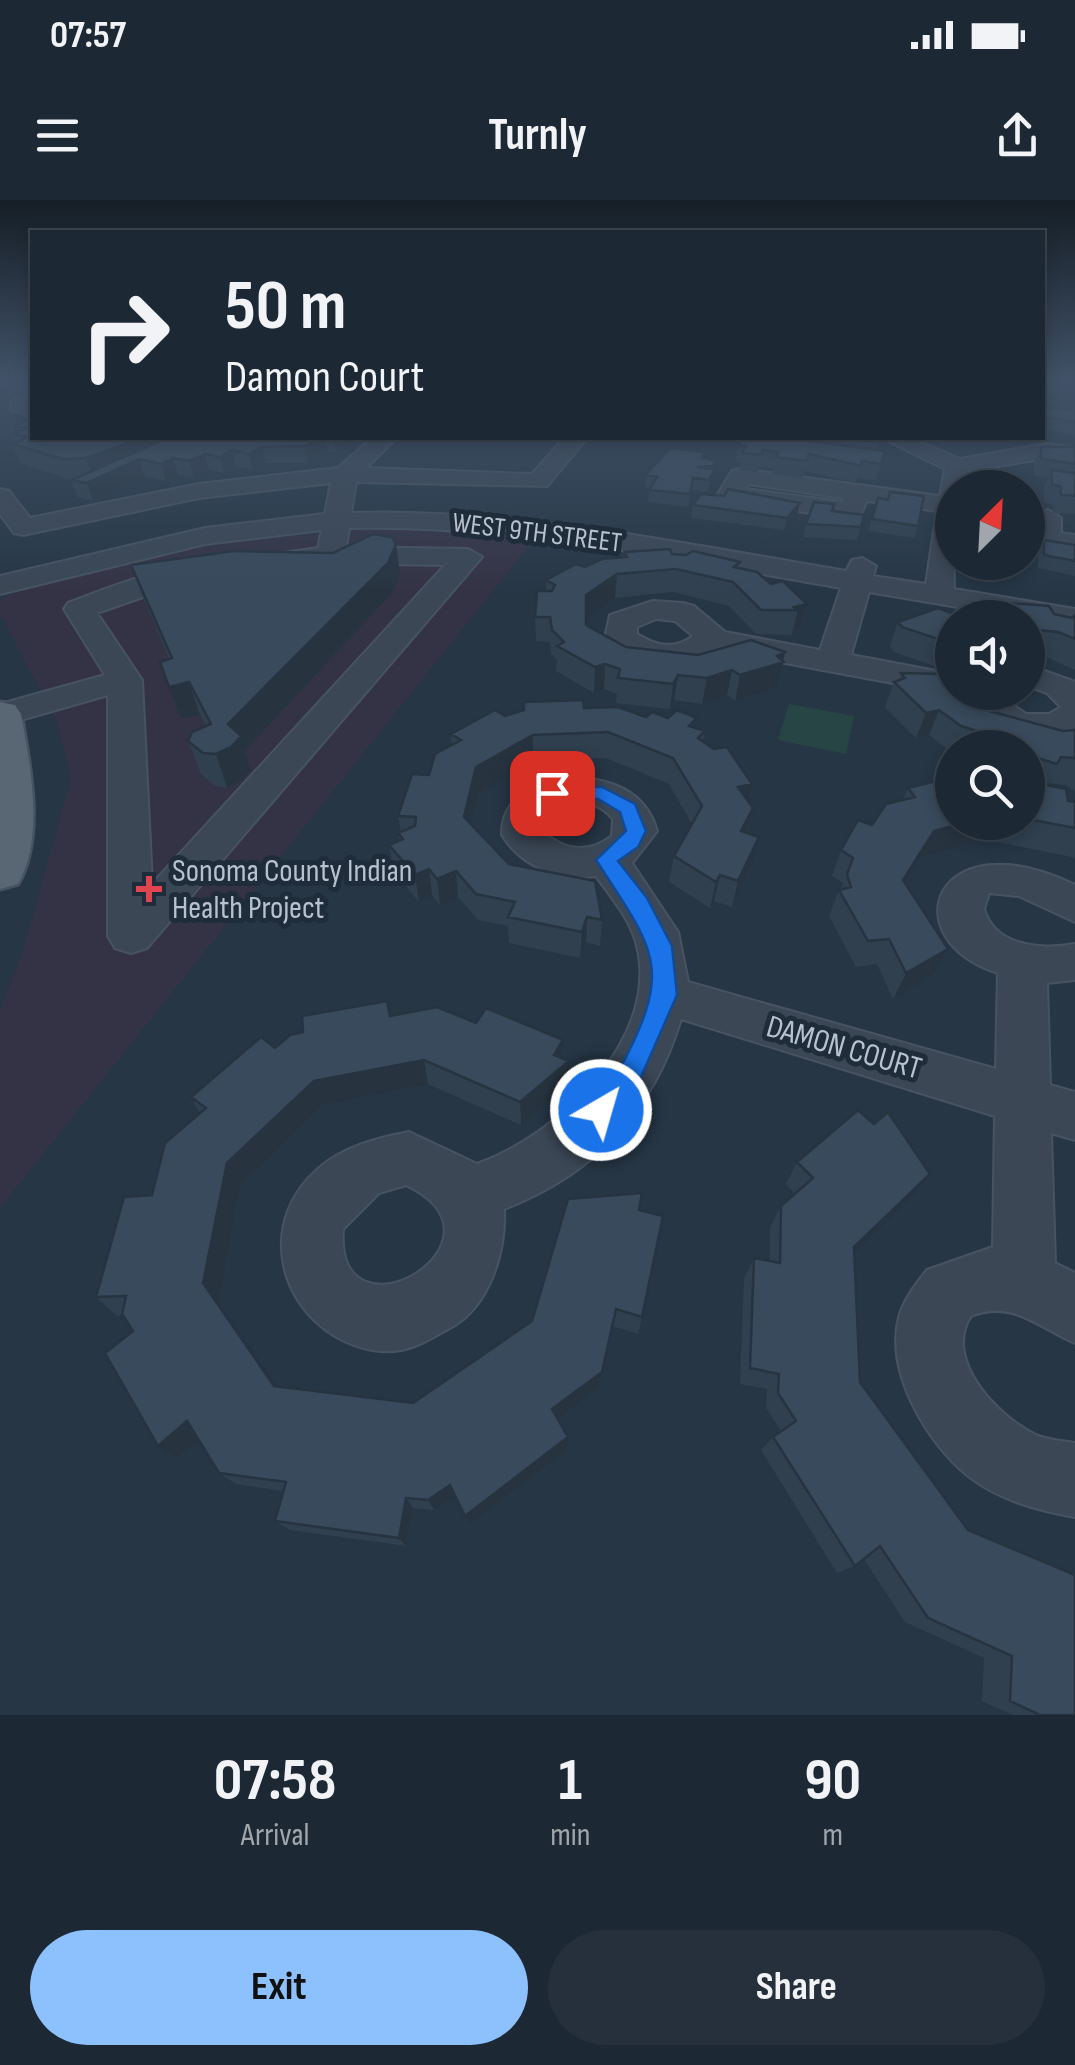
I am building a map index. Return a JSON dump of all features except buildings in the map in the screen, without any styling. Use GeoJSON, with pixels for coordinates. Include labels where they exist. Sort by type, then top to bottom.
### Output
{"type":"FeatureCollection","features":[{"type":"Feature","properties":{"kind":"main road"},"geometry":{"type":"LineString","coordinates":[[0,714],[12,789],[0,872]]}},
{"type":"Feature","properties":{"kind":"street"},"geometry":{"type":"LineString","coordinates":[[334,527],[344,474],[371,451]]}},
{"type":"Feature","properties":{"kind":"street"},"geometry":{"type":"LineString","coordinates":[[0,496],[24,528],[199,491],[344,474],[538,481],[565,451]]}},
{"type":"Feature","properties":{"kind":"street"},"geometry":{"type":"LineString","coordinates":[[914,451],[945,470]]}},
{"type":"Feature","properties":{"kind":"street"},"geometry":{"type":"LineString","coordinates":[[980,470],[1046,451],[1075,454]]}},
{"type":"Feature","properties":{"kind":"street"},"geometry":{"type":"LineString","coordinates":[[858,492],[935,503]]}},
{"type":"Feature","properties":{"kind":"street","name":"WEST 9TH STREET"},"geometry":{"type":"LineString","coordinates":[[0,585],[205,536],[404,519],[565,534],[940,586],[1075,600]]}},
{"type":"Feature","properties":{"kind":"street"},"geometry":{"type":"LineString","coordinates":[[1050,519],[1048,540],[1075,544]]}},
{"type":"Feature","properties":{"kind":"street","name":"WEST 9TH STREET"},"geometry":{"type":"LineString","coordinates":[[0,566],[180,526],[334,527]]}},
{"type":"Feature","properties":{"kind":"street"},"geometry":{"type":"LineString","coordinates":[[334,527],[468,557],[131,936],[125,680],[78,609],[172,577],[234,568],[334,527]]}},
{"type":"Feature","properties":{"kind":"street"},"geometry":{"type":"LineString","coordinates":[[833,662],[860,574]]}},
{"type":"Feature","properties":{"kind":"street"},"geometry":{"type":"LineString","coordinates":[[940,586],[941,580]]}},
{"type":"Feature","properties":{"kind":"street","name":"WEST 9TH STREET"},"geometry":{"type":"LineString","coordinates":[[940,586],[1075,618]]}},
{"type":"Feature","properties":{"kind":"street"},"geometry":{"type":"LineString","coordinates":[[708,639],[935,681]]}},
{"type":"Feature","properties":{"kind":"street"},"geometry":{"type":"LineString","coordinates":[[0,714],[125,680]]}},
{"type":"Feature","properties":{"kind":"street"},"geometry":{"type":"LineString","coordinates":[[1045,681],[1059,686],[1075,702]]}},
{"type":"Feature","properties":{"kind":"street"},"geometry":{"type":"LineString","coordinates":[[992,710],[1014,721],[1050,726],[1075,714]]}},
{"type":"Feature","properties":{"kind":"street"},"geometry":{"type":"LineString","coordinates":[[468,1195],[552,1159],[625,1085],[665,995],[661,946],[639,903],[606,860]]}},
{"type":"Feature","properties":{"kind":"street"},"geometry":{"type":"LineString","coordinates":[[1075,906],[1048,887],[1004,877],[971,886],[963,896],[961,910],[967,925],[999,953],[1048,962],[1023,1100],[1050,1296],[996,1277],[970,1281],[950,1292],[936,1311],[930,1337],[932,1366],[944,1397],[967,1430],[1000,1458],[1036,1476],[1075,1480]]}},
{"type":"Feature","properties":{"kind":"street","name":"DAMON COURT"},"geometry":{"type":"LineString","coordinates":[[665,995],[1075,1116]]}},
{"type":"Feature","properties":{"kind":"shaded area","name":"Sonoma County Indian Health Project"},"geometry":{"type":"Polygon","coordinates":[[[410,527],[510,537],[528,547],[0,1208],[0,1010],[22,954],[71,779],[58,725],[0,613],[0,600],[14,592],[202,546],[351,529],[410,527]]]}},
{"type":"Feature","properties":{"kind":"green space"},"geometry":{"type":"Polygon","coordinates":[[[789,704],[854,716],[846,754],[778,740],[789,704]]]}},
{"type":"Feature","properties":{"kind":"place","name":"Sonoma County Indian Health Project"},"geometry":{"type":"Point","coordinates":[149,889]}},
{"type":"Feature","properties":{"kind":"route"},"geometry":{"type":"LineString","coordinates":[[552,793],[602,793],[628,808],[635,819],[631,843],[606,860],[639,903],[661,946],[665,995],[625,1085],[601,1110]]}}]}
